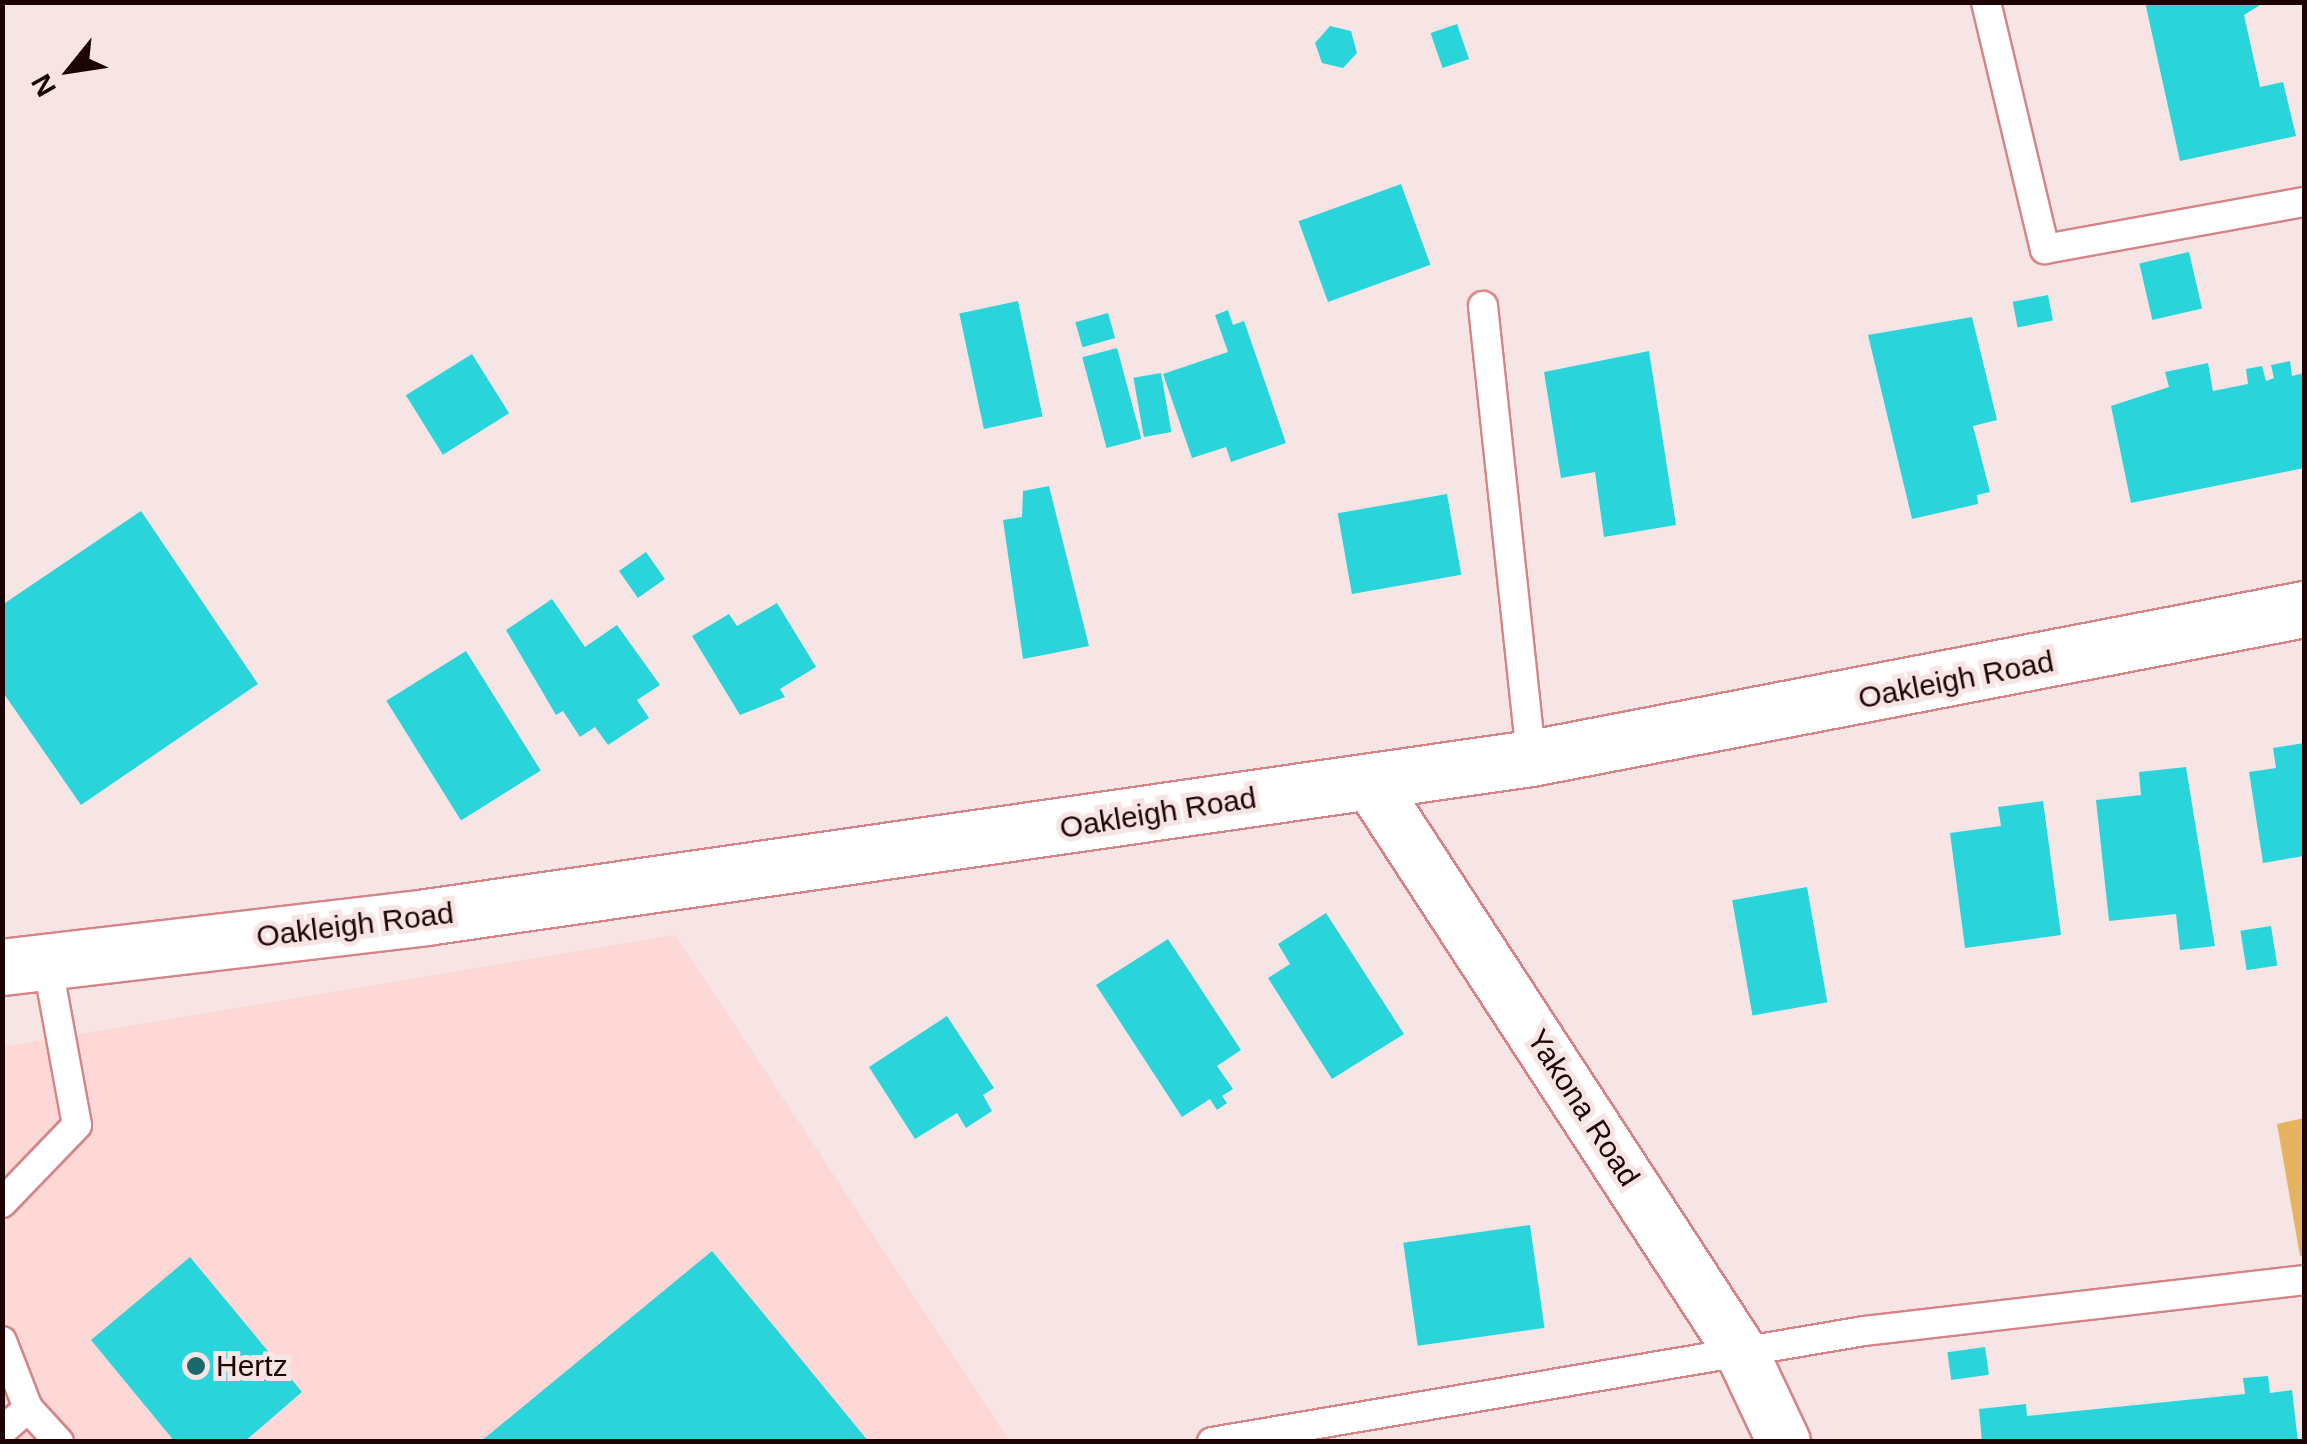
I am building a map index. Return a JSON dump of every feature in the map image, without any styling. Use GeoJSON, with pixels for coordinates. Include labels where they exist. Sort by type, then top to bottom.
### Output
{"type":"FeatureCollection","features":[{"type":"Feature","properties":{"kind":"street","name":"Oakleigh Road"},"geometry":{"type":"LineString","coordinates":[[24,965],[1531,758],[2304,609]]}},
{"type":"Feature","properties":{"kind":"street","name":"Yakona Road"},"geometry":{"type":"LineString","coordinates":[[1369,781],[1744,1357],[1784,1442]]}},
{"type":"Feature","properties":{"kind":"lane"},"geometry":{"type":"LineString","coordinates":[[1986,2],[2045,249],[2304,202]]}},
{"type":"Feature","properties":{"kind":"lane"},"geometry":{"type":"LineString","coordinates":[[1483,306],[1531,758]]}},
{"type":"Feature","properties":{"kind":"lane"},"geometry":{"type":"LineString","coordinates":[[2,1203],[76,1124],[24,965]]}},
{"type":"Feature","properties":{"kind":"lane"},"geometry":{"type":"LineString","coordinates":[[1212,1442],[1744,1357],[1864,1331],[2304,1280]]}},
{"type":"Feature","properties":{"kind":"lane"},"geometry":{"type":"LineString","coordinates":[[2,1341],[28,1408],[58,1442]]}},
{"type":"Feature","properties":{"kind":"lane"},"geometry":{"type":"LineString","coordinates":[[2,1432],[28,1408]]}},
{"type":"Feature","properties":{"kind":"shaded area"},"geometry":{"type":"Polygon","coordinates":[[[675,935],[1010,1441],[3,1442],[3,1047],[675,935]]]}},
{"type":"Feature","properties":{"kind":"shaded area"},"geometry":{"type":"Polygon","coordinates":[[[2304,1118],[2304,1255],[2300,1256],[2277,1124],[2304,1118]]]}},
{"type":"Feature","properties":{"kind":"building"},"geometry":{"type":"Polygon","coordinates":[[[2145,2],[2265,2],[2244,15],[2260,87],[2283,82],[2296,136],[2180,161],[2145,2]]]}},
{"type":"Feature","properties":{"kind":"building"},"geometry":{"type":"Polygon","coordinates":[[[1457,24],[1469,59],[1443,68],[1431,33],[1457,24]]]}},
{"type":"Feature","properties":{"kind":"building"},"geometry":{"type":"Polygon","coordinates":[[[1330,26],[1351,31],[1357,53],[1343,68],[1322,63],[1315,43],[1330,26]]]}},
{"type":"Feature","properties":{"kind":"building"},"geometry":{"type":"Polygon","coordinates":[[[1401,184],[1430,265],[1328,302],[1299,221],[1401,184]]]}},
{"type":"Feature","properties":{"kind":"building"},"geometry":{"type":"Polygon","coordinates":[[[2189,252],[2202,309],[2152,320],[2139,263],[2189,252]]]}},
{"type":"Feature","properties":{"kind":"building"},"geometry":{"type":"Polygon","coordinates":[[[2048,295],[2053,321],[2018,327],[2013,302],[2048,295]]]}},
{"type":"Feature","properties":{"kind":"building"},"geometry":{"type":"Polygon","coordinates":[[[1018,301],[1043,416],[984,429],[959,313],[1018,301]]]}},
{"type":"Feature","properties":{"kind":"building"},"geometry":{"type":"Polygon","coordinates":[[[1228,310],[1233,325],[1244,321],[1286,443],[1231,462],[1226,447],[1192,458],[1163,374],[1228,352],[1215,315],[1228,310]]]}},
{"type":"Feature","properties":{"kind":"building"},"geometry":{"type":"Polygon","coordinates":[[[1108,313],[1115,338],[1082,347],[1075,322],[1108,313]]]}},
{"type":"Feature","properties":{"kind":"building"},"geometry":{"type":"Polygon","coordinates":[[[1972,317],[1997,420],[1973,426],[1990,492],[1977,495],[1978,504],[1912,519],[1868,335],[1972,317]]]}},
{"type":"Feature","properties":{"kind":"building"},"geometry":{"type":"Polygon","coordinates":[[[1117,348],[1141,439],[1107,448],[1082,357],[1117,348]]]}},
{"type":"Feature","properties":{"kind":"building"},"geometry":{"type":"Polygon","coordinates":[[[1649,351],[1676,525],[1604,537],[1595,472],[1561,478],[1544,372],[1649,351]]]}},
{"type":"Feature","properties":{"kind":"building"},"geometry":{"type":"Polygon","coordinates":[[[472,354],[509,413],[443,455],[406,395],[472,354]]]}},
{"type":"Feature","properties":{"kind":"building"},"geometry":{"type":"Polygon","coordinates":[[[2290,361],[2292,376],[2304,373],[2304,468],[2131,503],[2111,406],[2169,387],[2165,372],[2208,363],[2213,391],[2248,384],[2246,369],[2262,366],[2266,381],[2274,378],[2271,365],[2290,361]]]}},
{"type":"Feature","properties":{"kind":"building"},"geometry":{"type":"Polygon","coordinates":[[[1161,373],[1171,432],[1144,437],[1133,378],[1161,373]]]}},
{"type":"Feature","properties":{"kind":"building"},"geometry":{"type":"Polygon","coordinates":[[[1049,486],[1089,646],[1023,659],[1003,520],[1022,517],[1023,491],[1049,486]]]}},
{"type":"Feature","properties":{"kind":"building"},"geometry":{"type":"Polygon","coordinates":[[[1447,494],[1461,575],[1352,594],[1338,513],[1447,494]]]}},
{"type":"Feature","properties":{"kind":"building"},"geometry":{"type":"Polygon","coordinates":[[[141,511],[258,684],[81,805],[2,691],[2,605],[141,511]]]}},
{"type":"Feature","properties":{"kind":"building"},"geometry":{"type":"Polygon","coordinates":[[[646,552],[665,579],[638,598],[619,571],[646,552]]]}},
{"type":"Feature","properties":{"kind":"building"},"geometry":{"type":"Polygon","coordinates":[[[552,599],[585,647],[617,625],[660,685],[637,700],[649,718],[608,745],[595,727],[580,737],[563,711],[556,715],[506,630],[552,599]]]}},
{"type":"Feature","properties":{"kind":"building"},"geometry":{"type":"Polygon","coordinates":[[[777,603],[816,667],[780,689],[785,697],[740,715],[692,636],[729,614],[737,626],[777,603]]]}},
{"type":"Feature","properties":{"kind":"building"},"geometry":{"type":"Polygon","coordinates":[[[466,651],[541,771],[461,820],[386,701],[466,651]]]}},
{"type":"Feature","properties":{"kind":"building"},"geometry":{"type":"Polygon","coordinates":[[[2304,743],[2304,856],[2263,863],[2249,772],[2276,768],[2273,748],[2304,743]]]}},
{"type":"Feature","properties":{"kind":"building"},"geometry":{"type":"Polygon","coordinates":[[[2186,767],[2215,946],[2180,950],[2176,914],[2109,921],[2096,800],[2141,795],[2139,772],[2186,767]]]}},
{"type":"Feature","properties":{"kind":"building"},"geometry":{"type":"Polygon","coordinates":[[[2043,801],[2061,935],[1965,948],[1950,833],[2001,826],[1998,807],[2043,801]]]}},
{"type":"Feature","properties":{"kind":"building"},"geometry":{"type":"Polygon","coordinates":[[[1807,887],[1827,1002],[1752,1015],[1732,900],[1807,887]]]}},
{"type":"Feature","properties":{"kind":"building"},"geometry":{"type":"Polygon","coordinates":[[[1326,913],[1404,1034],[1332,1079],[1268,978],[1290,964],[1278,944],[1326,913]]]}},
{"type":"Feature","properties":{"kind":"building"},"geometry":{"type":"Polygon","coordinates":[[[2271,926],[2277,966],[2247,970],[2240,931],[2271,926]]]}},
{"type":"Feature","properties":{"kind":"building"},"geometry":{"type":"Polygon","coordinates":[[[1168,939],[1241,1050],[1217,1066],[1233,1089],[1222,1096],[1227,1103],[1217,1110],[1210,1099],[1182,1117],[1096,985],[1168,939]]]}},
{"type":"Feature","properties":{"kind":"building"},"geometry":{"type":"Polygon","coordinates":[[[947,1016],[994,1088],[983,1095],[992,1111],[966,1128],[957,1113],[915,1139],[869,1067],[947,1016]]]}},
{"type":"Feature","properties":{"kind":"building"},"geometry":{"type":"Polygon","coordinates":[[[1530,1225],[1544,1328],[1418,1346],[1403,1243],[1530,1225]]]}},
{"type":"Feature","properties":{"kind":"building"},"geometry":{"type":"Polygon","coordinates":[[[712,1251],[869,1442],[480,1442],[712,1251]]]}},
{"type":"Feature","properties":{"kind":"building","name":"Hertz"},"geometry":{"type":"Polygon","coordinates":[[[190,1257],[302,1392],[244,1442],[175,1442],[91,1340],[190,1257]]]}},
{"type":"Feature","properties":{"kind":"building"},"geometry":{"type":"Polygon","coordinates":[[[1985,1347],[1989,1375],[1951,1380],[1947,1352],[1985,1347]]]}},
{"type":"Feature","properties":{"kind":"building"},"geometry":{"type":"Polygon","coordinates":[[[2268,1376],[2270,1393],[2292,1390],[2298,1442],[1982,1442],[1979,1409],[2026,1404],[2027,1416],[2245,1394],[2243,1378],[2268,1376]]]}},
{"type":"Feature","properties":{"kind":"place","name":"Hertz"},"geometry":{"type":"Point","coordinates":[196,1366]}}]}
